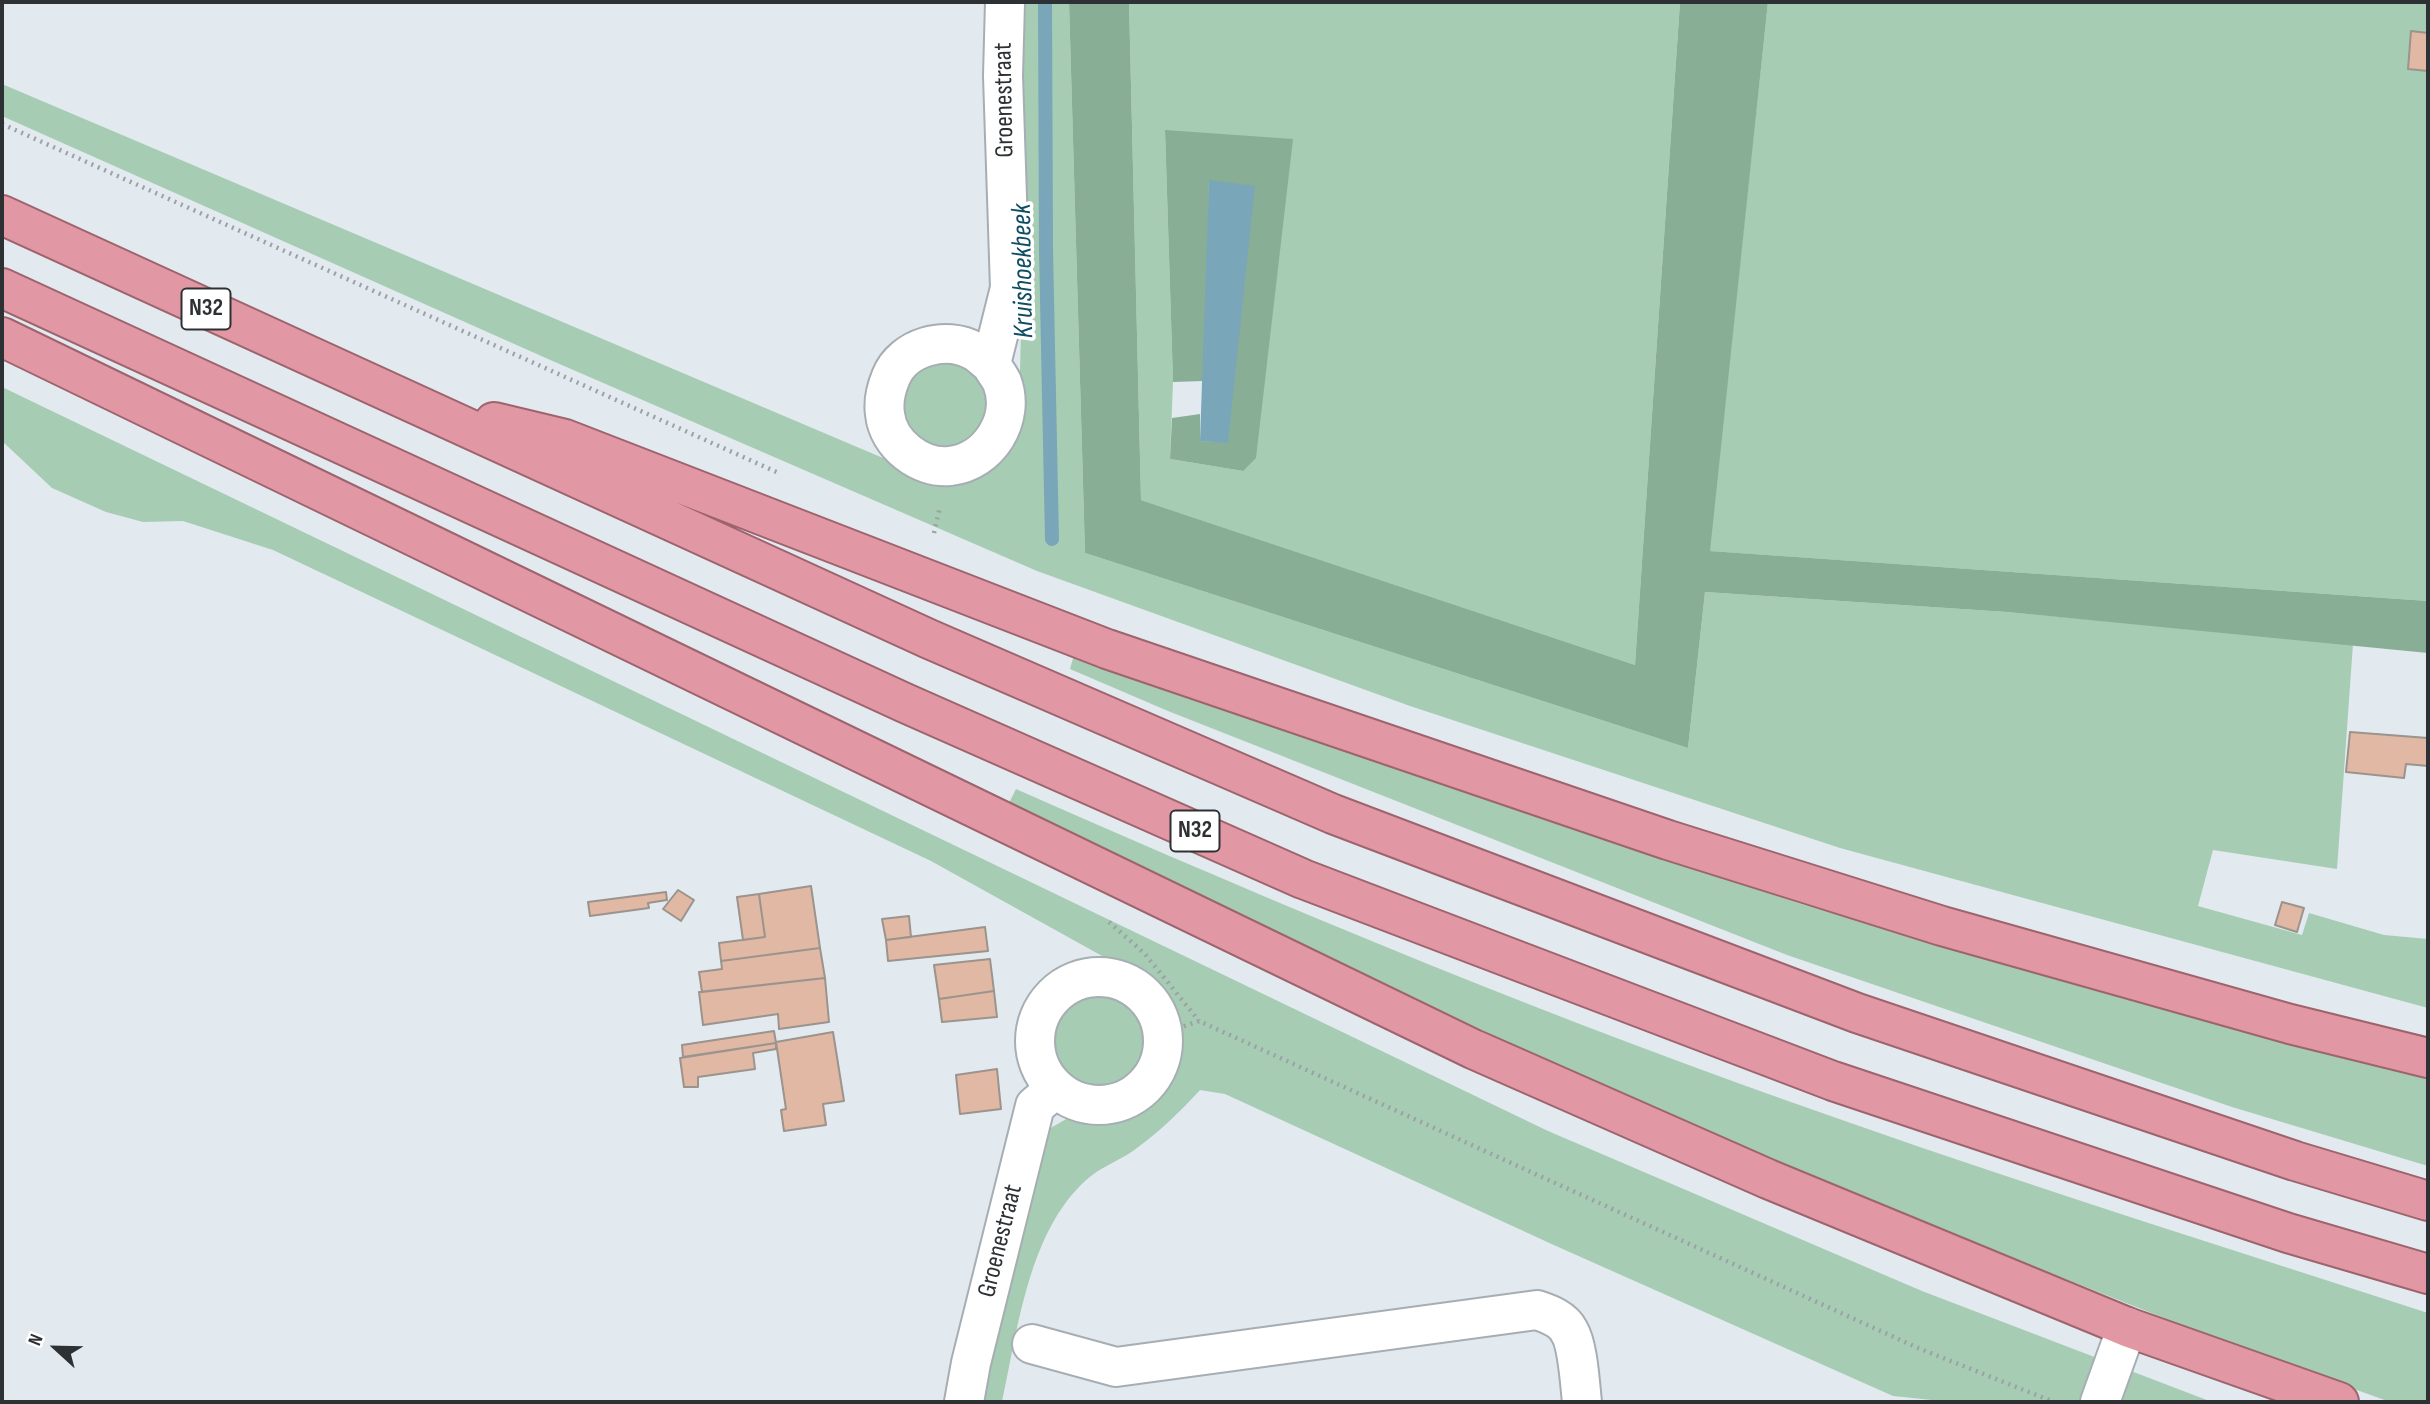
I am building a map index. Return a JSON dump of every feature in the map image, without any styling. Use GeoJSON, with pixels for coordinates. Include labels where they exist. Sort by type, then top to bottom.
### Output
{"type":"FeatureCollection","features":[{"type":"Feature","properties":{"kind":"highway","name":"N32"},"geometry":{"type":"LineString","coordinates":[[2,215],[929,639],[1333,814],[1857,1013],[2295,1161],[2428,1201]]}},
{"type":"Feature","properties":{"kind":"highway","name":"N32"},"geometry":{"type":"LineString","coordinates":[[2,288],[905,703],[1303,879],[1833,1081],[2288,1233],[2428,1273]]}},
{"type":"Feature","properties":{"kind":"highway"},"geometry":{"type":"LineString","coordinates":[[2,337],[1473,1049],[1768,1180],[2127,1327],[2339,1402]]}},
{"type":"Feature","properties":{"kind":"highway"},"geometry":{"type":"LineString","coordinates":[[410,403],[565,439],[1107,649],[1668,840],[1942,926],[2290,1024],[2428,1058]]}},
{"type":"Feature","properties":{"kind":"street","name":"Groenestraat"},"geometry":{"type":"LineString","coordinates":[[991,364],[1010,288],[1003,76],[1005,2]]}},
{"type":"Feature","properties":{"kind":"street"},"geometry":{"type":"LineString","coordinates":[[1093,976],[1118,979],[1140,990],[1156,1009],[1181,1027],[1142,1091],[1113,1105],[1082,1104],[1055,1089],[1040,1068],[1034,1044],[1035,1032],[1037,1020],[1050,999],[1070,983],[1093,976]]}},
{"type":"Feature","properties":{"kind":"street","name":"Groenestraat"},"geometry":{"type":"LineString","coordinates":[[964,1402],[971,1363],[1035,1106],[1055,1089]]}},
{"type":"Feature","properties":{"kind":"street"},"geometry":{"type":"LineString","coordinates":[[1032,1344],[1116,1367],[1537,1310],[1554,1316],[1569,1331],[1576,1354],[1583,1402]]}},
{"type":"Feature","properties":{"kind":"street"},"geometry":{"type":"LineString","coordinates":[[2100,1402],[2127,1327]]}},
{"type":"Feature","properties":{"kind":"path"},"geometry":{"type":"LineString","coordinates":[[2,124],[783,475]]}},
{"type":"Feature","properties":{"kind":"path"},"geometry":{"type":"LineString","coordinates":[[1093,864],[1096,912],[1145,954],[1181,1027],[1918,1348],[2054,1402]]}},
{"type":"Feature","properties":{"kind":"green space"},"geometry":{"type":"Polygon","coordinates":[[[1015,2],[1069,2],[1085,553],[1688,748],[1705,592],[2007,612],[2353,644],[2337,869],[2213,850],[2198,906],[2302,935],[2309,913],[2384,935],[2428,939],[2428,1008],[1840,848],[1410,706],[1037,571],[548,359],[2,116],[2,84],[883,458],[919,481],[980,475],[1004,458],[1014,447],[1019,413],[1021,329],[1015,2]]]}},
{"type":"Feature","properties":{"kind":"green space"},"geometry":{"type":"Polygon","coordinates":[[[1069,2],[1129,2],[1141,500],[1635,665],[1680,2],[1768,2],[1710,551],[2428,601],[2428,653],[2007,612],[1705,592],[1688,748],[1085,553],[1069,2]]]}},
{"type":"Feature","properties":{"kind":"green space"},"geometry":{"type":"Polygon","coordinates":[[[1129,2],[1680,2],[1635,665],[1141,500],[1129,2]],[[1165,130],[1173,382],[1170,459],[1243,471],[1165,130]]]}},
{"type":"Feature","properties":{"kind":"green space"},"geometry":{"type":"Polygon","coordinates":[[[1768,2],[2428,2],[2428,601],[1709,551],[1768,2]]]}},
{"type":"Feature","properties":{"kind":"green space"},"geometry":{"type":"Polygon","coordinates":[[[1165,130],[1293,139],[1256,458],[1243,471],[1170,459],[1172,418],[1200,414],[1200,441],[1228,442],[1209,180],[1204,381],[1173,382],[1165,130]]]}},
{"type":"Feature","properties":{"kind":"green space"},"geometry":{"type":"Polygon","coordinates":[[[929,361],[972,364],[996,399],[972,450],[917,446],[897,407],[906,379],[929,361]]]}},
{"type":"Feature","properties":{"kind":"green space"},"geometry":{"type":"Polygon","coordinates":[[[2,387],[1548,1131],[1922,1291],[2212,1402],[1951,1402],[1893,1396],[1556,1246],[1225,1094],[1200,1090],[1154,1135],[1132,1152],[1091,1176],[1070,1197],[1053,1222],[1029,1280],[1002,1402],[973,1402],[1034,1148],[1049,1129],[1068,1118],[1109,1119],[1143,1107],[1168,1073],[1176,1042],[1175,1017],[1140,977],[931,861],[273,550],[183,521],[143,522],[106,512],[52,488],[2,441],[2,387]]]}},
{"type":"Feature","properties":{"kind":"green space"},"geometry":{"type":"Polygon","coordinates":[[[1074,655],[1172,693],[1801,904],[2252,1032],[2428,1077],[2428,1166],[2232,1107],[1787,955],[1168,711],[1070,669],[1074,655]]]}},
{"type":"Feature","properties":{"kind":"green space"},"geometry":{"type":"Polygon","coordinates":[[[1016,789],[1427,964],[1740,1084],[1990,1171],[2428,1313],[2428,1402],[2390,1402],[2222,1341],[1816,1180],[1522,1049],[1009,803],[1016,789]]]}},
{"type":"Feature","properties":{"kind":"green space"},"geometry":{"type":"Polygon","coordinates":[[[1099,993],[1116,997],[1131,1007],[1141,1022],[1145,1039],[1141,1056],[1131,1071],[1116,1081],[1099,1085],[1082,1081],[1067,1071],[1057,1056],[1053,1039],[1057,1022],[1067,1007],[1082,997],[1099,993]]]}},
{"type":"Feature","properties":{"kind":"water"},"geometry":{"type":"Polygon","coordinates":[[[1209,180],[1255,186],[1228,443],[1200,441],[1209,180]]]}},
{"type":"Feature","properties":{"kind":"building"},"geometry":{"type":"Polygon","coordinates":[[[2411,31],[2428,33],[2428,71],[2408,69],[2411,31]]]}},
{"type":"Feature","properties":{"kind":"building"},"geometry":{"type":"Polygon","coordinates":[[[2350,732],[2428,738],[2428,766],[2406,764],[2404,778],[2346,772],[2350,732]]]}},
{"type":"Feature","properties":{"kind":"building"},"geometry":{"type":"Polygon","coordinates":[[[811,886],[820,948],[721,961],[719,943],[765,937],[759,894],[811,886]]]}},
{"type":"Feature","properties":{"kind":"building"},"geometry":{"type":"Polygon","coordinates":[[[678,890],[694,900],[681,921],[663,909],[678,890]]]}},
{"type":"Feature","properties":{"kind":"building"},"geometry":{"type":"Polygon","coordinates":[[[666,892],[667,900],[648,903],[649,908],[590,916],[588,902],[666,892]]]}},
{"type":"Feature","properties":{"kind":"building"},"geometry":{"type":"Polygon","coordinates":[[[759,894],[765,937],[743,940],[737,897],[759,894]]]}},
{"type":"Feature","properties":{"kind":"building"},"geometry":{"type":"Polygon","coordinates":[[[2282,902],[2304,908],[2297,932],[2275,925],[2282,902]]]}},
{"type":"Feature","properties":{"kind":"building"},"geometry":{"type":"Polygon","coordinates":[[[909,916],[911,937],[886,940],[882,919],[909,916]]]}},
{"type":"Feature","properties":{"kind":"building"},"geometry":{"type":"Polygon","coordinates":[[[985,927],[988,951],[888,961],[886,940],[985,927]]]}},
{"type":"Feature","properties":{"kind":"building"},"geometry":{"type":"Polygon","coordinates":[[[820,948],[825,978],[702,992],[699,972],[722,969],[721,961],[820,948]]]}},
{"type":"Feature","properties":{"kind":"building"},"geometry":{"type":"Polygon","coordinates":[[[990,959],[994,991],[939,999],[934,965],[990,959]]]}},
{"type":"Feature","properties":{"kind":"building"},"geometry":{"type":"Polygon","coordinates":[[[825,978],[829,1022],[779,1029],[778,1014],[703,1025],[699,992],[825,978]]]}},
{"type":"Feature","properties":{"kind":"building"},"geometry":{"type":"Polygon","coordinates":[[[994,991],[997,1017],[942,1022],[939,999],[994,991]]]}},
{"type":"Feature","properties":{"kind":"building"},"geometry":{"type":"Polygon","coordinates":[[[774,1031],[776,1043],[683,1057],[682,1045],[774,1031]]]}},
{"type":"Feature","properties":{"kind":"building"},"geometry":{"type":"Polygon","coordinates":[[[833,1032],[844,1101],[823,1104],[826,1125],[784,1131],[781,1110],[786,1109],[776,1042],[833,1032]]]}},
{"type":"Feature","properties":{"kind":"building"},"geometry":{"type":"Polygon","coordinates":[[[776,1043],[776,1049],[753,1053],[755,1069],[698,1077],[698,1087],[684,1087],[680,1058],[776,1043]]]}},
{"type":"Feature","properties":{"kind":"building"},"geometry":{"type":"Polygon","coordinates":[[[997,1069],[1001,1109],[960,1114],[956,1075],[997,1069]]]}},
{"type":"Feature","properties":{"kind":"waterway","name":"Kruishoekbeek"},"geometry":{"type":"LineString","coordinates":[[1045,2],[1046,250],[1052,539]]}}]}
